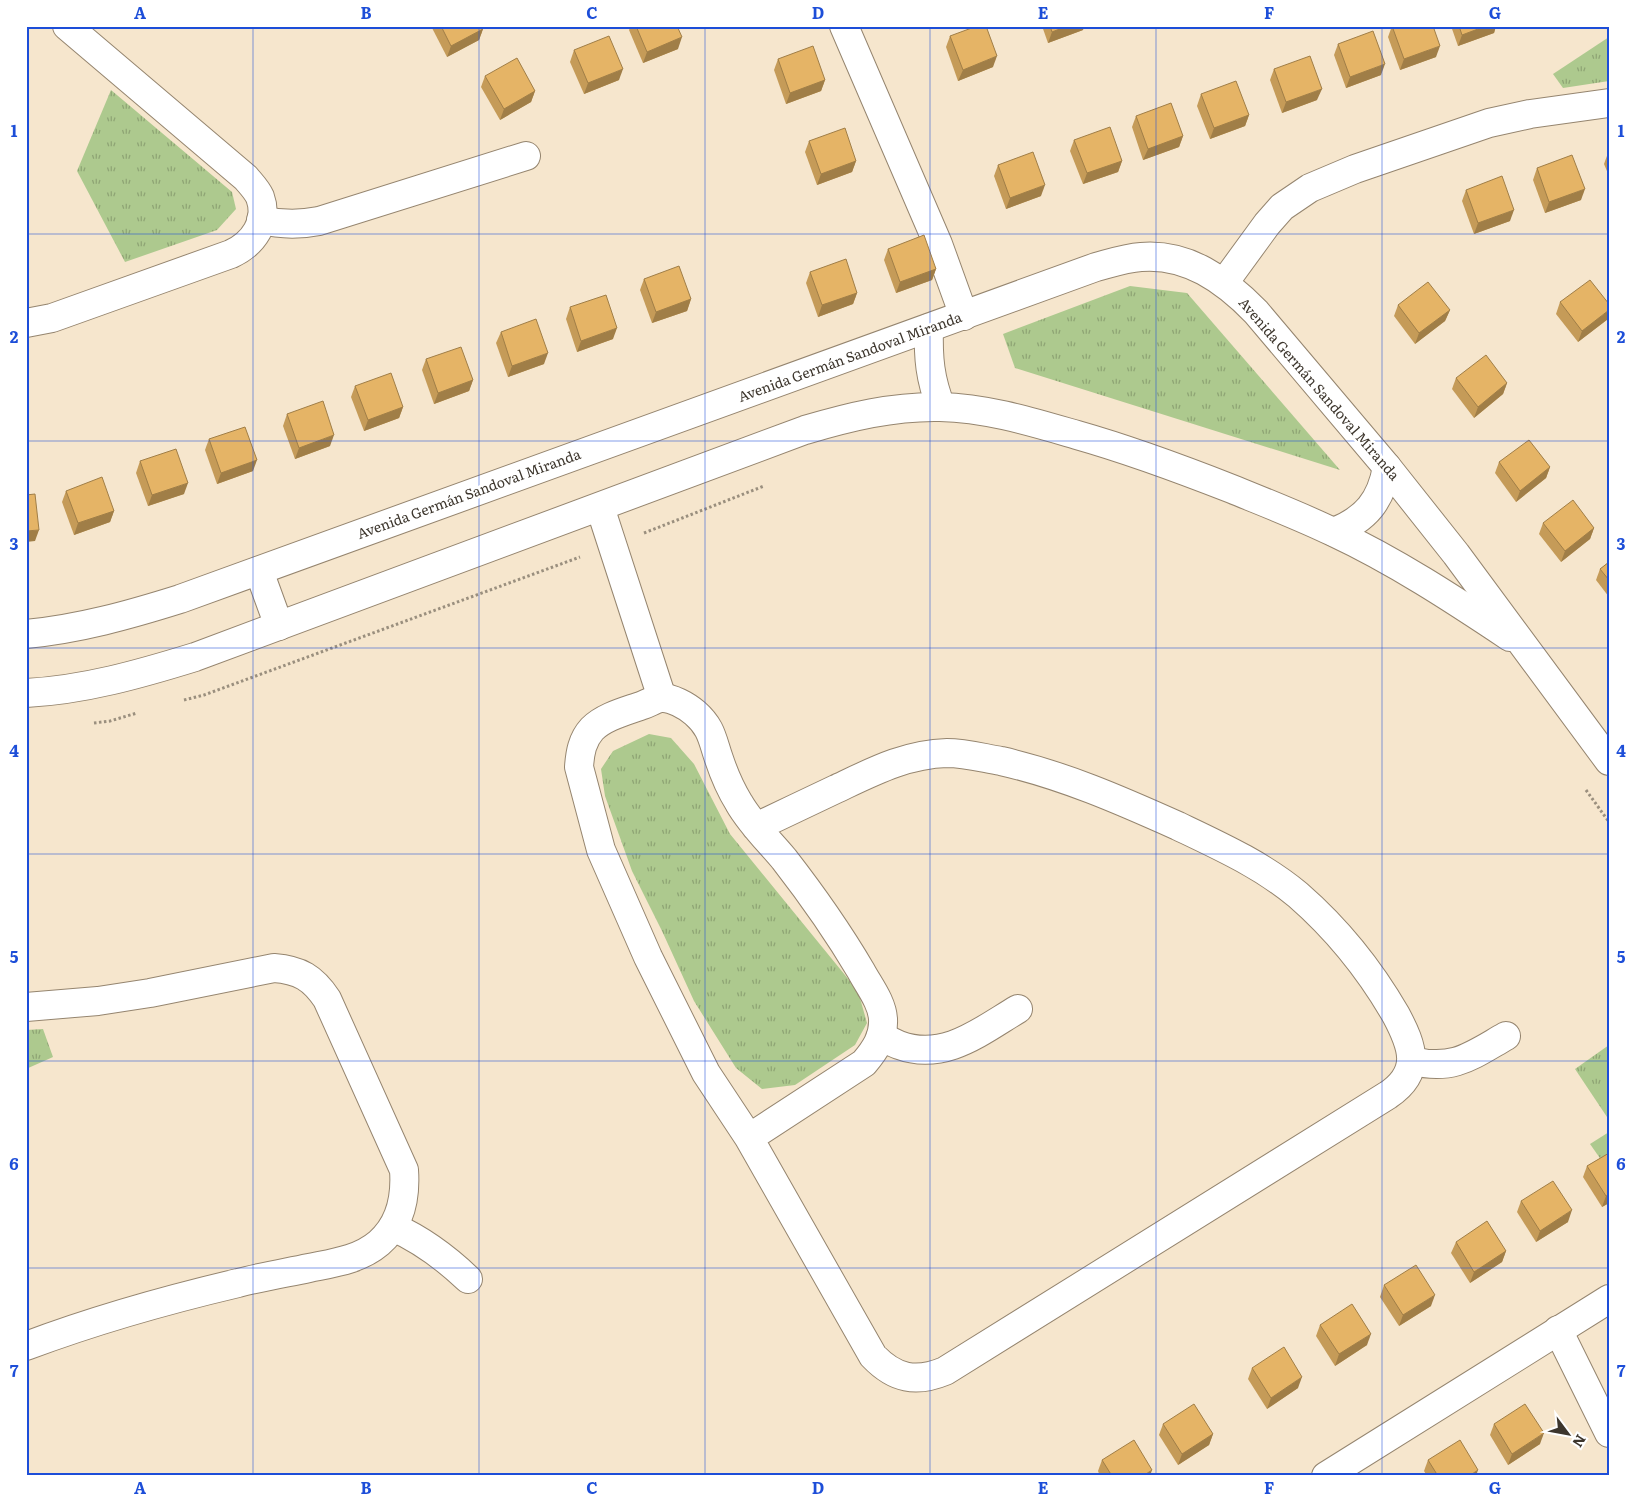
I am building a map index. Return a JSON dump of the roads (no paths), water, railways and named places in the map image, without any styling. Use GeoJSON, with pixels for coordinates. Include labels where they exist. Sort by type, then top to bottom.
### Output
{"type":"FeatureCollection","features":[{"type":"Feature","properties":{"kind":"street"},"geometry":{"type":"LineString","coordinates":[[26,324],[52,318],[232,254],[243,249],[252,241],[258,232],[262,220],[260,197],[246,178],[67,26]]}},
{"type":"Feature","properties":{"kind":"street"},"geometry":{"type":"LineString","coordinates":[[844,26],[938,244],[964,316]]}},
{"type":"Feature","properties":{"kind":"street"},"geometry":{"type":"LineString","coordinates":[[1224,283],[1267,224],[1282,207],[1310,188],[1355,169],[1489,123],[1530,114],[1609,103]]}},
{"type":"Feature","properties":{"kind":"street"},"geometry":{"type":"LineString","coordinates":[[262,220],[287,225],[319,221],[526,156]]}},
{"type":"Feature","properties":{"kind":"street","name":"Avenida Germán Sandoval Miranda"},"geometry":{"type":"LineString","coordinates":[[26,634],[55,631],[118,618],[180,599],[1096,267],[1122,260],[1159,256],[1178,260],[1202,270],[1224,283],[1256,312],[1387,467],[1456,554],[1609,761]]}},
{"type":"Feature","properties":{"kind":"street"},"geometry":{"type":"LineString","coordinates":[[929,328],[929,370],[933,388],[941,407]]}},
{"type":"Feature","properties":{"kind":"street","name":"Avenida Germán Sandoval Miranda"},"geometry":{"type":"LineString","coordinates":[[26,693],[91,685],[144,673],[195,657],[805,430],[845,418],[886,411],[941,407],[988,411],[1106,443],[1178,468],[1278,508],[1334,532],[1416,577],[1526,648]]}},
{"type":"Feature","properties":{"kind":"street"},"geometry":{"type":"LineString","coordinates":[[1334,532],[1355,522],[1372,506],[1385,481],[1387,467]]}},
{"type":"Feature","properties":{"kind":"street"},"geometry":{"type":"LineString","coordinates":[[600,507],[662,698]]}},
{"type":"Feature","properties":{"kind":"street"},"geometry":{"type":"LineString","coordinates":[[258,571],[279,626]]}},
{"type":"Feature","properties":{"kind":"street"},"geometry":{"type":"LineString","coordinates":[[749,1138],[864,1063],[875,1051],[881,1036],[883,1018],[878,1001],[842,939],[808,890],[756,827],[739,804],[718,758],[714,737],[705,723],[694,712],[679,702],[662,698],[605,719],[592,729],[583,742],[579,767],[581,779],[601,850],[648,956],[706,1073],[749,1138],[873,1356],[882,1366],[893,1373],[906,1377],[920,1378],[945,1371],[1399,1088],[1407,1077],[1412,1061],[1411,1050],[1403,1029],[1382,992],[1358,958],[1328,924],[1298,896],[1265,871],[1231,851],[1127,803],[1079,784],[1029,768],[966,754],[929,754],[902,760],[878,769],[756,827]]}},
{"type":"Feature","properties":{"kind":"street"},"geometry":{"type":"LineString","coordinates":[[26,1007],[98,1001],[150,993],[274,968],[298,972],[310,978],[327,999],[404,1170],[405,1190],[401,1209],[393,1227],[380,1242],[363,1254],[343,1261],[238,1283],[144,1307],[26,1346]]}},
{"type":"Feature","properties":{"kind":"street"},"geometry":{"type":"LineString","coordinates":[[881,1036],[899,1045],[919,1050],[938,1049],[958,1044],[1018,1009]]}},
{"type":"Feature","properties":{"kind":"street"},"geometry":{"type":"LineString","coordinates":[[1412,1061],[1425,1064],[1452,1064],[1464,1060],[1506,1036]]}},
{"type":"Feature","properties":{"kind":"street"},"geometry":{"type":"LineString","coordinates":[[393,1227],[414,1236],[452,1263],[468,1279]]}},
{"type":"Feature","properties":{"kind":"street"},"geometry":{"type":"LineString","coordinates":[[1338,1473],[1609,1299]]}},
{"type":"Feature","properties":{"kind":"street"},"geometry":{"type":"LineString","coordinates":[[1558,1330],[1609,1433]]}}]}
